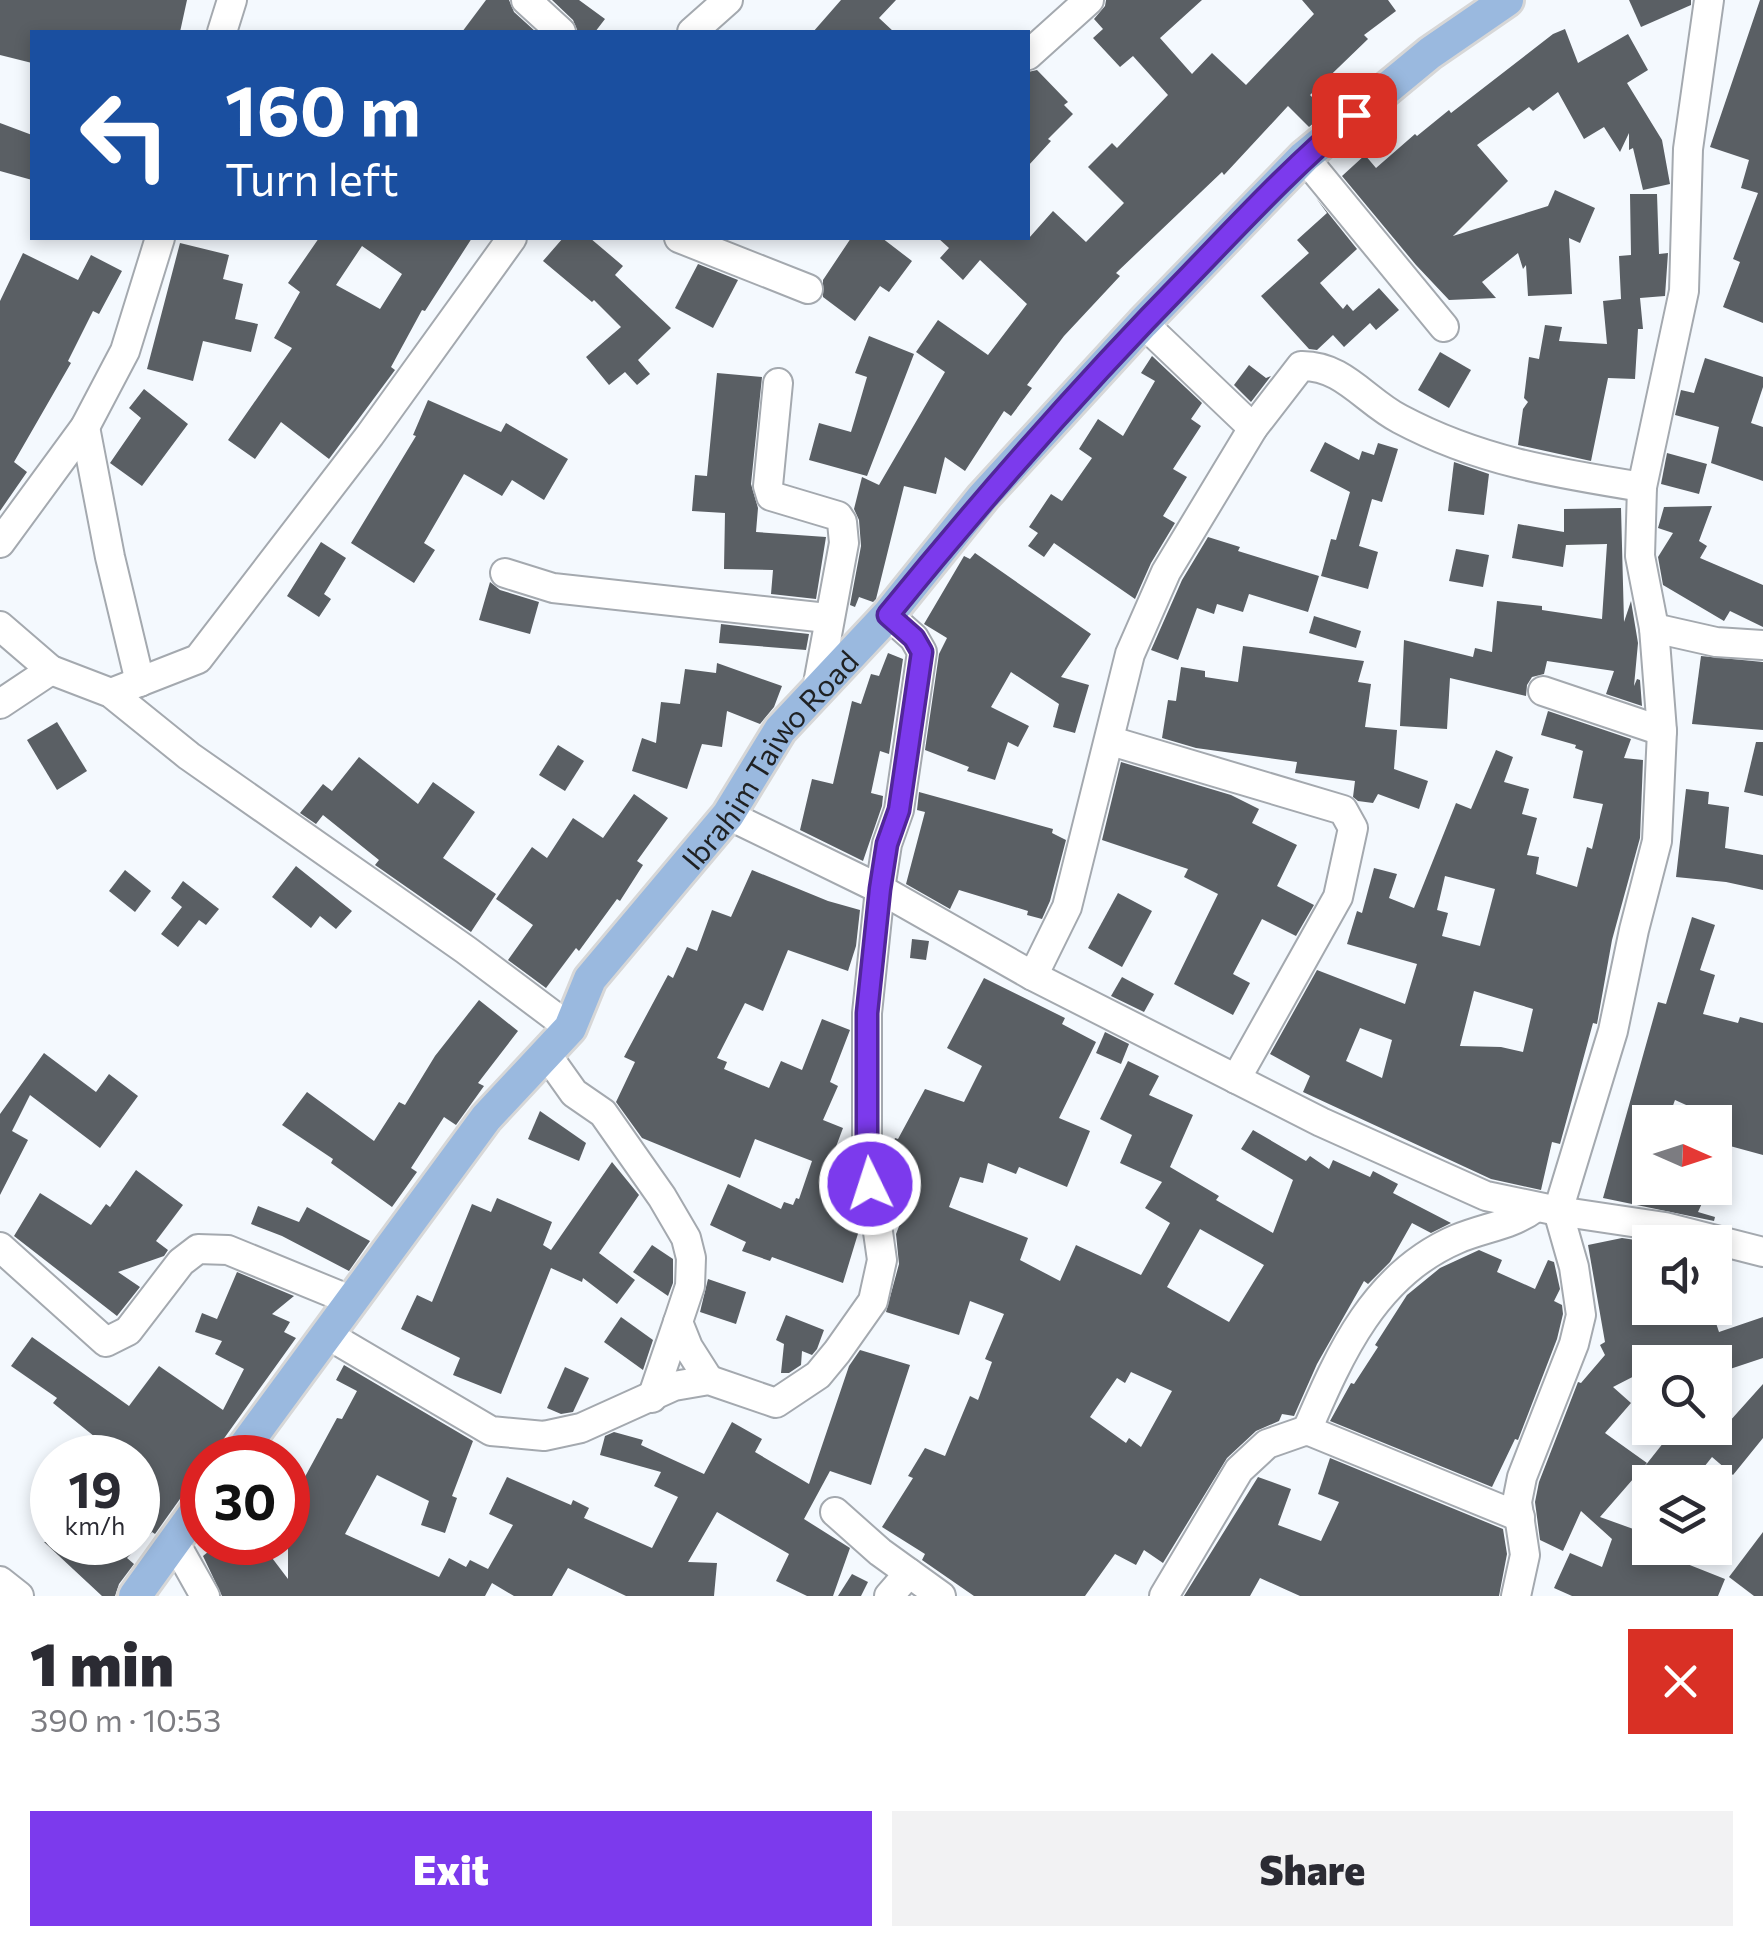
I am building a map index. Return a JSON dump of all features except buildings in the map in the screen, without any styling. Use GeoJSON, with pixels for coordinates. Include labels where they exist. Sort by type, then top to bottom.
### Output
{"type":"FeatureCollection","features":[{"type":"Feature","properties":{"kind":"main road","name":"Ibrahim Taiwo Road"},"geometry":{"type":"LineString","coordinates":[[253,1435],[486,1118],[570,1028],[590,979],[728,815],[780,730],[888,615],[983,497],[1142,323],[1304,157],[1430,53],[1507,0]]}},
{"type":"Feature","properties":{"kind":"main road"},"geometry":{"type":"LineString","coordinates":[[136,1596],[180,1533]]}},
{"type":"Feature","properties":{"kind":"street"},"geometry":{"type":"LineString","coordinates":[[223,30],[232,0]]}},
{"type":"Feature","properties":{"kind":"street"},"geometry":{"type":"LineString","coordinates":[[526,0],[559,30]]}},
{"type":"Feature","properties":{"kind":"street"},"geometry":{"type":"LineString","coordinates":[[694,30],[728,0]]}},
{"type":"Feature","properties":{"kind":"street"},"geometry":{"type":"LineString","coordinates":[[1030,53],[1089,0]]}},
{"type":"Feature","properties":{"kind":"street"},"geometry":{"type":"LineString","coordinates":[[1516,1596],[1525,1556],[1516,1502],[1581,1315],[1574,1267],[1547,1209],[1613,1031],[1658,840],[1662,731],[1654,628],[1640,556],[1642,487],[1684,291],[1688,149],[1709,0]]}},
{"type":"Feature","properties":{"kind":"street"},"geometry":{"type":"LineString","coordinates":[[1304,157],[1444,327]]}},
{"type":"Feature","properties":{"kind":"street"},"geometry":{"type":"LineString","coordinates":[[0,543],[85,427],[126,351],[159,240]]}},
{"type":"Feature","properties":{"kind":"street"},"geometry":{"type":"LineString","coordinates":[[111,693],[198,659],[370,435],[511,240]]}},
{"type":"Feature","properties":{"kind":"street"},"geometry":{"type":"LineString","coordinates":[[697,240],[808,289]]}},
{"type":"Feature","properties":{"kind":"street"},"geometry":{"type":"LineString","coordinates":[[1142,323],[1253,428]]}},
{"type":"Feature","properties":{"kind":"street"},"geometry":{"type":"LineString","coordinates":[[1033,976],[1067,907],[1130,654],[1166,572],[1253,428],[1302,366],[1333,371],[1396,418],[1458,446],[1531,470],[1642,487]]}},
{"type":"Feature","properties":{"kind":"street"},"geometry":{"type":"LineString","coordinates":[[778,383],[768,486],[771,496],[838,516],[842,522],[844,543],[817,689]]}},
{"type":"Feature","properties":{"kind":"street"},"geometry":{"type":"LineString","coordinates":[[85,427],[140,682]]}},
{"type":"Feature","properties":{"kind":"street"},"geometry":{"type":"LineString","coordinates":[[505,573],[552,588],[828,618]]}},
{"type":"Feature","properties":{"kind":"street"},"geometry":{"type":"LineString","coordinates":[[328,1336],[492,1431],[544,1436],[581,1428],[674,1386],[709,1380],[776,1403],[818,1376],[873,1302],[882,1260],[867,1155],[867,1013],[880,889],[887,844],[899,810],[922,652],[914,638],[888,615]]}},
{"type":"Feature","properties":{"kind":"street"},"geometry":{"type":"LineString","coordinates":[[0,626],[51,670],[111,693],[189,756],[466,950],[570,1028]]}},
{"type":"Feature","properties":{"kind":"street"},"geometry":{"type":"LineString","coordinates":[[1654,628],[1716,642],[1763,645]]}},
{"type":"Feature","properties":{"kind":"street"},"geometry":{"type":"LineString","coordinates":[[0,704],[51,670]]}},
{"type":"Feature","properties":{"kind":"street"},"geometry":{"type":"LineString","coordinates":[[1543,691],[1662,731]]}},
{"type":"Feature","properties":{"kind":"street"},"geometry":{"type":"LineString","coordinates":[[1111,740],[1343,810],[1353,828],[1338,897],[1236,1079]]}},
{"type":"Feature","properties":{"kind":"street"},"geometry":{"type":"LineString","coordinates":[[728,815],[880,889],[1033,976],[1236,1079],[1486,1196],[1665,1226],[1763,1252]]}},
{"type":"Feature","properties":{"kind":"street"},"geometry":{"type":"LineString","coordinates":[[547,1055],[574,1092],[603,1113],[686,1238],[692,1258],[690,1286],[652,1398]]}},
{"type":"Feature","properties":{"kind":"street"},"geometry":{"type":"LineString","coordinates":[[1307,1430],[1354,1330],[1398,1276],[1457,1239],[1547,1209]]}},
{"type":"Feature","properties":{"kind":"street"},"geometry":{"type":"LineString","coordinates":[[0,1247],[106,1342],[128,1331],[181,1262],[198,1249],[228,1250],[350,1300]]}},
{"type":"Feature","properties":{"kind":"street"},"geometry":{"type":"LineString","coordinates":[[678,1322],[709,1380]]}},
{"type":"Feature","properties":{"kind":"street"},"geometry":{"type":"LineString","coordinates":[[1164,1596],[1239,1470],[1267,1444],[1307,1430],[1520,1517]]}},
{"type":"Feature","properties":{"kind":"street"},"geometry":{"type":"LineString","coordinates":[[835,1512],[880,1552],[941,1596]]}},
{"type":"Feature","properties":{"kind":"street"},"geometry":{"type":"LineString","coordinates":[[174,1541],[206,1596]]}},
{"type":"Feature","properties":{"kind":"street"},"geometry":{"type":"LineString","coordinates":[[888,1596],[909,1573]]}},
{"type":"Feature","properties":{"kind":"street"},"geometry":{"type":"LineString","coordinates":[[0,1581],[19,1596]]}},
{"type":"Feature","properties":{"kind":"route"},"geometry":{"type":"LineString","coordinates":[[870,1184],[867,1013],[880,889],[887,844],[899,810],[922,652],[914,638],[888,615],[983,497],[1142,323],[1304,157],[1354,115]]}}]}
